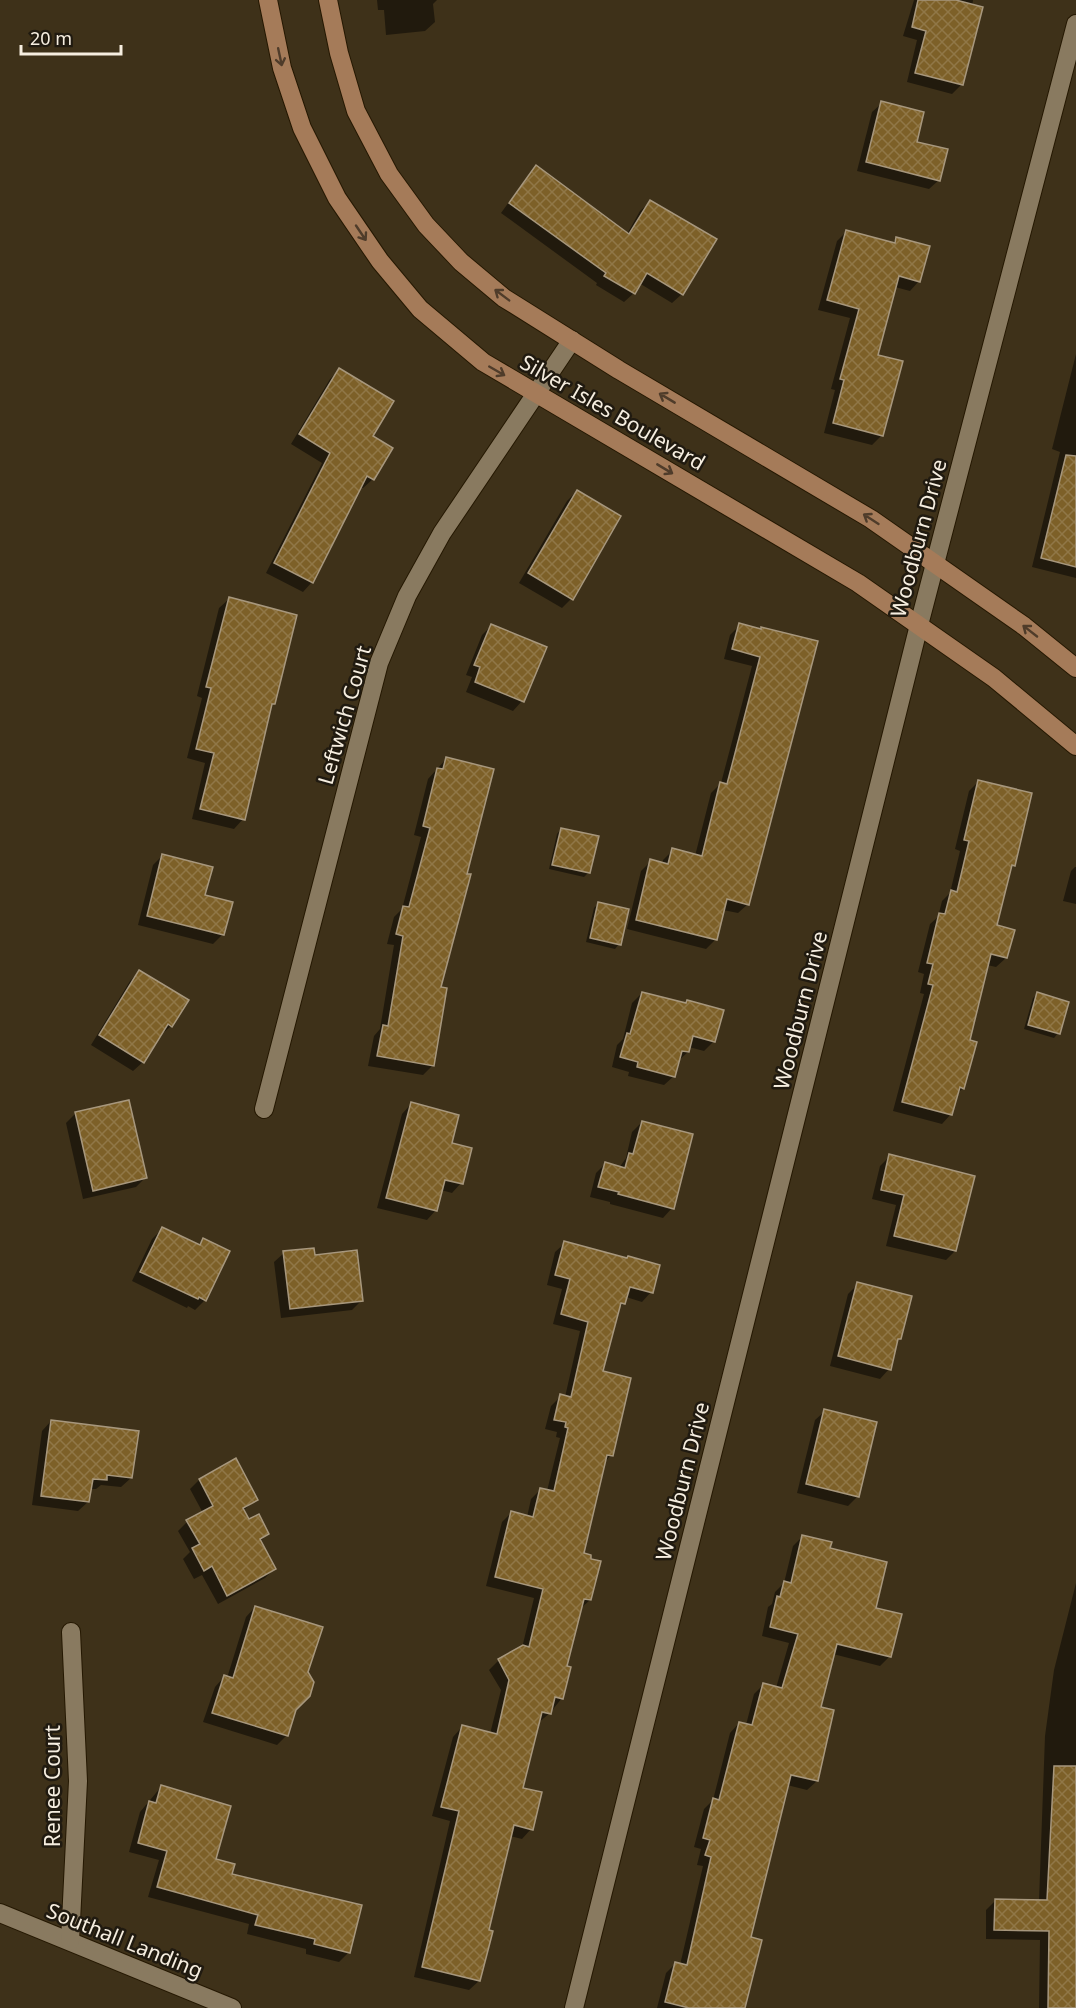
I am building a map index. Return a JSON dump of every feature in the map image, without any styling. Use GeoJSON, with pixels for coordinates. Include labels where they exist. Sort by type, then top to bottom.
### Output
{"type":"FeatureCollection","features":[{"type":"Feature","properties":{"kind":"street","name":"Silver Isles Boulevard"},"geometry":{"type":"LineString","coordinates":[[268,0],[282,68],[302,128],[337,198],[380,261],[420,309],[483,362],[858,583],[994,678],[1076,746]]}},
{"type":"Feature","properties":{"kind":"street","name":"Silver Isles Boulevard"},"geometry":{"type":"LineString","coordinates":[[328,0],[339,53],[356,111],[389,174],[426,225],[461,262],[504,298],[871,519],[1024,626],[1076,668]]}},
{"type":"Feature","properties":{"kind":"street","name":"Woodburn Drive"},"geometry":{"type":"LineString","coordinates":[[574,2008],[919,625],[1076,24]]}},
{"type":"Feature","properties":{"kind":"street","name":"Leftwich Court"},"geometry":{"type":"LineString","coordinates":[[264,1109],[379,663],[407,596],[442,532],[572,340]]}},
{"type":"Feature","properties":{"kind":"street","name":"Renee Court"},"geometry":{"type":"LineString","coordinates":[[70,1941],[78,1781],[71,1632]]}},
{"type":"Feature","properties":{"kind":"street","name":"Southall Landing"},"geometry":{"type":"LineString","coordinates":[[0,1913],[232,2008]]}},
{"type":"Feature","properties":{"kind":"building"},"geometry":{"type":"Polygon","coordinates":[[[918,0],[956,0],[983,7],[963,85],[915,73],[926,31],[912,27],[918,0]]]}},
{"type":"Feature","properties":{"kind":"building"},"geometry":{"type":"Polygon","coordinates":[[[881,101],[924,112],[917,142],[948,149],[940,181],[866,162],[881,101]]]}},
{"type":"Feature","properties":{"kind":"building"},"geometry":{"type":"Polygon","coordinates":[[[536,165],[629,234],[650,200],[717,239],[683,295],[647,273],[635,294],[604,276],[606,273],[509,203],[536,165]]]}},
{"type":"Feature","properties":{"kind":"building"},"geometry":{"type":"Polygon","coordinates":[[[846,230],[895,243],[896,237],[930,246],[920,282],[899,276],[878,355],[903,361],[883,436],[833,423],[844,380],[840,379],[859,309],[827,300],[846,230]]]}},
{"type":"Feature","properties":{"kind":"building"},"geometry":{"type":"Polygon","coordinates":[[[339,368],[394,401],[373,436],[393,448],[374,480],[367,476],[313,583],[274,563],[330,453],[299,434],[339,368]]]}},
{"type":"Feature","properties":{"kind":"building"},"geometry":{"type":"Polygon","coordinates":[[[1066,455],[1076,456],[1076,567],[1041,558],[1066,455]]]}},
{"type":"Feature","properties":{"kind":"building"},"geometry":{"type":"Polygon","coordinates":[[[577,490],[621,516],[573,600],[528,573],[577,490]]]}},
{"type":"Feature","properties":{"kind":"building"},"geometry":{"type":"Polygon","coordinates":[[[229,597],[297,615],[275,704],[272,704],[245,820],[200,809],[214,753],[196,749],[211,688],[206,687],[229,597]]]}},
{"type":"Feature","properties":{"kind":"building"},"geometry":{"type":"Polygon","coordinates":[[[739,623],[818,641],[749,905],[727,899],[717,940],[636,920],[650,859],[668,864],[672,848],[702,856],[720,782],[727,784],[760,657],[732,649],[739,623]]]}},
{"type":"Feature","properties":{"kind":"building"},"geometry":{"type":"Polygon","coordinates":[[[491,624],[547,647],[524,702],[475,682],[480,667],[474,665],[491,624]]]}},
{"type":"Feature","properties":{"kind":"building"},"geometry":{"type":"Polygon","coordinates":[[[446,757],[494,769],[467,874],[471,874],[441,987],[447,988],[434,1066],[377,1056],[383,1025],[388,1026],[403,936],[396,934],[403,906],[409,907],[430,828],[423,826],[437,768],[443,769],[446,757]]]}},
{"type":"Feature","properties":{"kind":"building"},"geometry":{"type":"Polygon","coordinates":[[[978,780],[1032,793],[1015,866],[1012,865],[997,925],[1015,930],[1007,958],[991,954],[970,1040],[977,1042],[964,1089],[960,1087],[952,1115],[902,1102],[933,985],[928,984],[933,964],[927,963],[939,913],[945,914],[951,890],[957,892],[969,841],[964,840],[978,780]]]}},
{"type":"Feature","properties":{"kind":"building"},"geometry":{"type":"Polygon","coordinates":[[[561,828],[599,836],[590,873],[552,865],[561,828]]]}},
{"type":"Feature","properties":{"kind":"building"},"geometry":{"type":"Polygon","coordinates":[[[162,854],[213,867],[205,895],[233,902],[224,935],[147,916],[162,854]]]}},
{"type":"Feature","properties":{"kind":"building"},"geometry":{"type":"Polygon","coordinates":[[[598,902],[629,909],[621,945],[590,938],[598,902]]]}},
{"type":"Feature","properties":{"kind":"building"},"geometry":{"type":"Polygon","coordinates":[[[139,970],[189,1000],[172,1027],[168,1024],[144,1063],[99,1035],[139,970]]]}},
{"type":"Feature","properties":{"kind":"building"},"geometry":{"type":"Polygon","coordinates":[[[642,992],[686,1003],[687,1000],[724,1010],[715,1042],[693,1036],[689,1052],[682,1051],[675,1077],[637,1067],[638,1062],[620,1057],[627,1033],[630,1034],[642,992]]]}},
{"type":"Feature","properties":{"kind":"building"},"geometry":{"type":"Polygon","coordinates":[[[1037,992],[1069,1002],[1060,1034],[1028,1025],[1037,992]]]}},
{"type":"Feature","properties":{"kind":"building"},"geometry":{"type":"Polygon","coordinates":[[[129,1100],[147,1178],[93,1191],[75,1112],[129,1100]]]}},
{"type":"Feature","properties":{"kind":"building"},"geometry":{"type":"Polygon","coordinates":[[[411,1102],[459,1115],[452,1143],[472,1148],[463,1184],[445,1180],[437,1211],[386,1198],[411,1102]]]}},
{"type":"Feature","properties":{"kind":"building"},"geometry":{"type":"Polygon","coordinates":[[[642,1121],[693,1134],[674,1209],[598,1187],[605,1162],[625,1168],[629,1153],[633,1154],[642,1121]]]}},
{"type":"Feature","properties":{"kind":"building"},"geometry":{"type":"Polygon","coordinates":[[[889,1154],[975,1176],[956,1251],[894,1236],[904,1195],[881,1190],[889,1154]]]}},
{"type":"Feature","properties":{"kind":"building"},"geometry":{"type":"Polygon","coordinates":[[[162,1227],[200,1245],[203,1238],[230,1251],[206,1301],[140,1272],[162,1227]]]}},
{"type":"Feature","properties":{"kind":"building"},"geometry":{"type":"Polygon","coordinates":[[[564,1241],[660,1265],[653,1293],[630,1287],[625,1304],[621,1303],[603,1371],[631,1378],[613,1456],[607,1455],[584,1553],[591,1555],[591,1559],[601,1561],[591,1600],[584,1599],[567,1666],[571,1667],[563,1699],[555,1697],[551,1714],[542,1712],[523,1788],[542,1792],[533,1830],[514,1825],[489,1930],[493,1931],[480,1981],[422,1967],[459,1811],[441,1807],[462,1725],[497,1734],[509,1680],[498,1659],[523,1645],[529,1647],[543,1589],[495,1577],[511,1511],[533,1517],[540,1488],[554,1491],[568,1428],[565,1427],[566,1422],[554,1420],[560,1394],[571,1397],[588,1322],[561,1314],[570,1279],[555,1275],[564,1241]]]}},
{"type":"Feature","properties":{"kind":"building"},"geometry":{"type":"Polygon","coordinates":[[[314,1248],[315,1255],[357,1250],[363,1301],[290,1309],[283,1251],[314,1248]]]}},
{"type":"Feature","properties":{"kind":"building"},"geometry":{"type":"Polygon","coordinates":[[[857,1282],[912,1296],[891,1370],[838,1356],[857,1282]]]}},
{"type":"Feature","properties":{"kind":"building"},"geometry":{"type":"Polygon","coordinates":[[[824,1409],[877,1422],[859,1497],[806,1484],[824,1409]]]}},
{"type":"Feature","properties":{"kind":"building"},"geometry":{"type":"Polygon","coordinates":[[[51,1420],[139,1431],[132,1478],[107,1475],[107,1480],[93,1479],[89,1502],[41,1496],[51,1420]]]}},
{"type":"Feature","properties":{"kind":"building"},"geometry":{"type":"Polygon","coordinates":[[[236,1458],[258,1500],[243,1508],[249,1519],[259,1514],[269,1534],[260,1539],[276,1569],[227,1596],[212,1566],[204,1571],[192,1548],[200,1544],[186,1520],[213,1506],[199,1479],[236,1458]]]}},
{"type":"Feature","properties":{"kind":"building"},"geometry":{"type":"Polygon","coordinates":[[[802,1535],[832,1542],[830,1548],[887,1562],[876,1608],[902,1614],[891,1657],[837,1644],[821,1707],[834,1710],[818,1781],[791,1775],[751,1937],[762,1940],[745,2008],[689,2008],[665,2002],[675,1962],[687,1965],[711,1857],[705,1855],[710,1840],[703,1838],[713,1798],[719,1800],[739,1722],[752,1725],[763,1683],[782,1688],[798,1634],[770,1627],[777,1596],[780,1597],[784,1581],[791,1583],[802,1535]]]}},
{"type":"Feature","properties":{"kind":"building"},"geometry":{"type":"Polygon","coordinates":[[[255,1606],[323,1627],[308,1672],[314,1682],[310,1696],[296,1710],[288,1736],[212,1713],[224,1675],[233,1678],[255,1606]]]}},
{"type":"Feature","properties":{"kind":"building"},"geometry":{"type":"Polygon","coordinates":[[[1054,1766],[1076,1766],[1076,2008],[1048,2008],[1049,1931],[994,1930],[995,1899],[1047,1900],[1054,1766]]]}},
{"type":"Feature","properties":{"kind":"building"},"geometry":{"type":"Polygon","coordinates":[[[161,1785],[231,1806],[216,1859],[235,1864],[232,1874],[362,1905],[350,1953],[314,1944],[315,1939],[255,1925],[258,1915],[157,1887],[167,1851],[138,1843],[149,1801],[156,1803],[161,1785]]]}}]}
